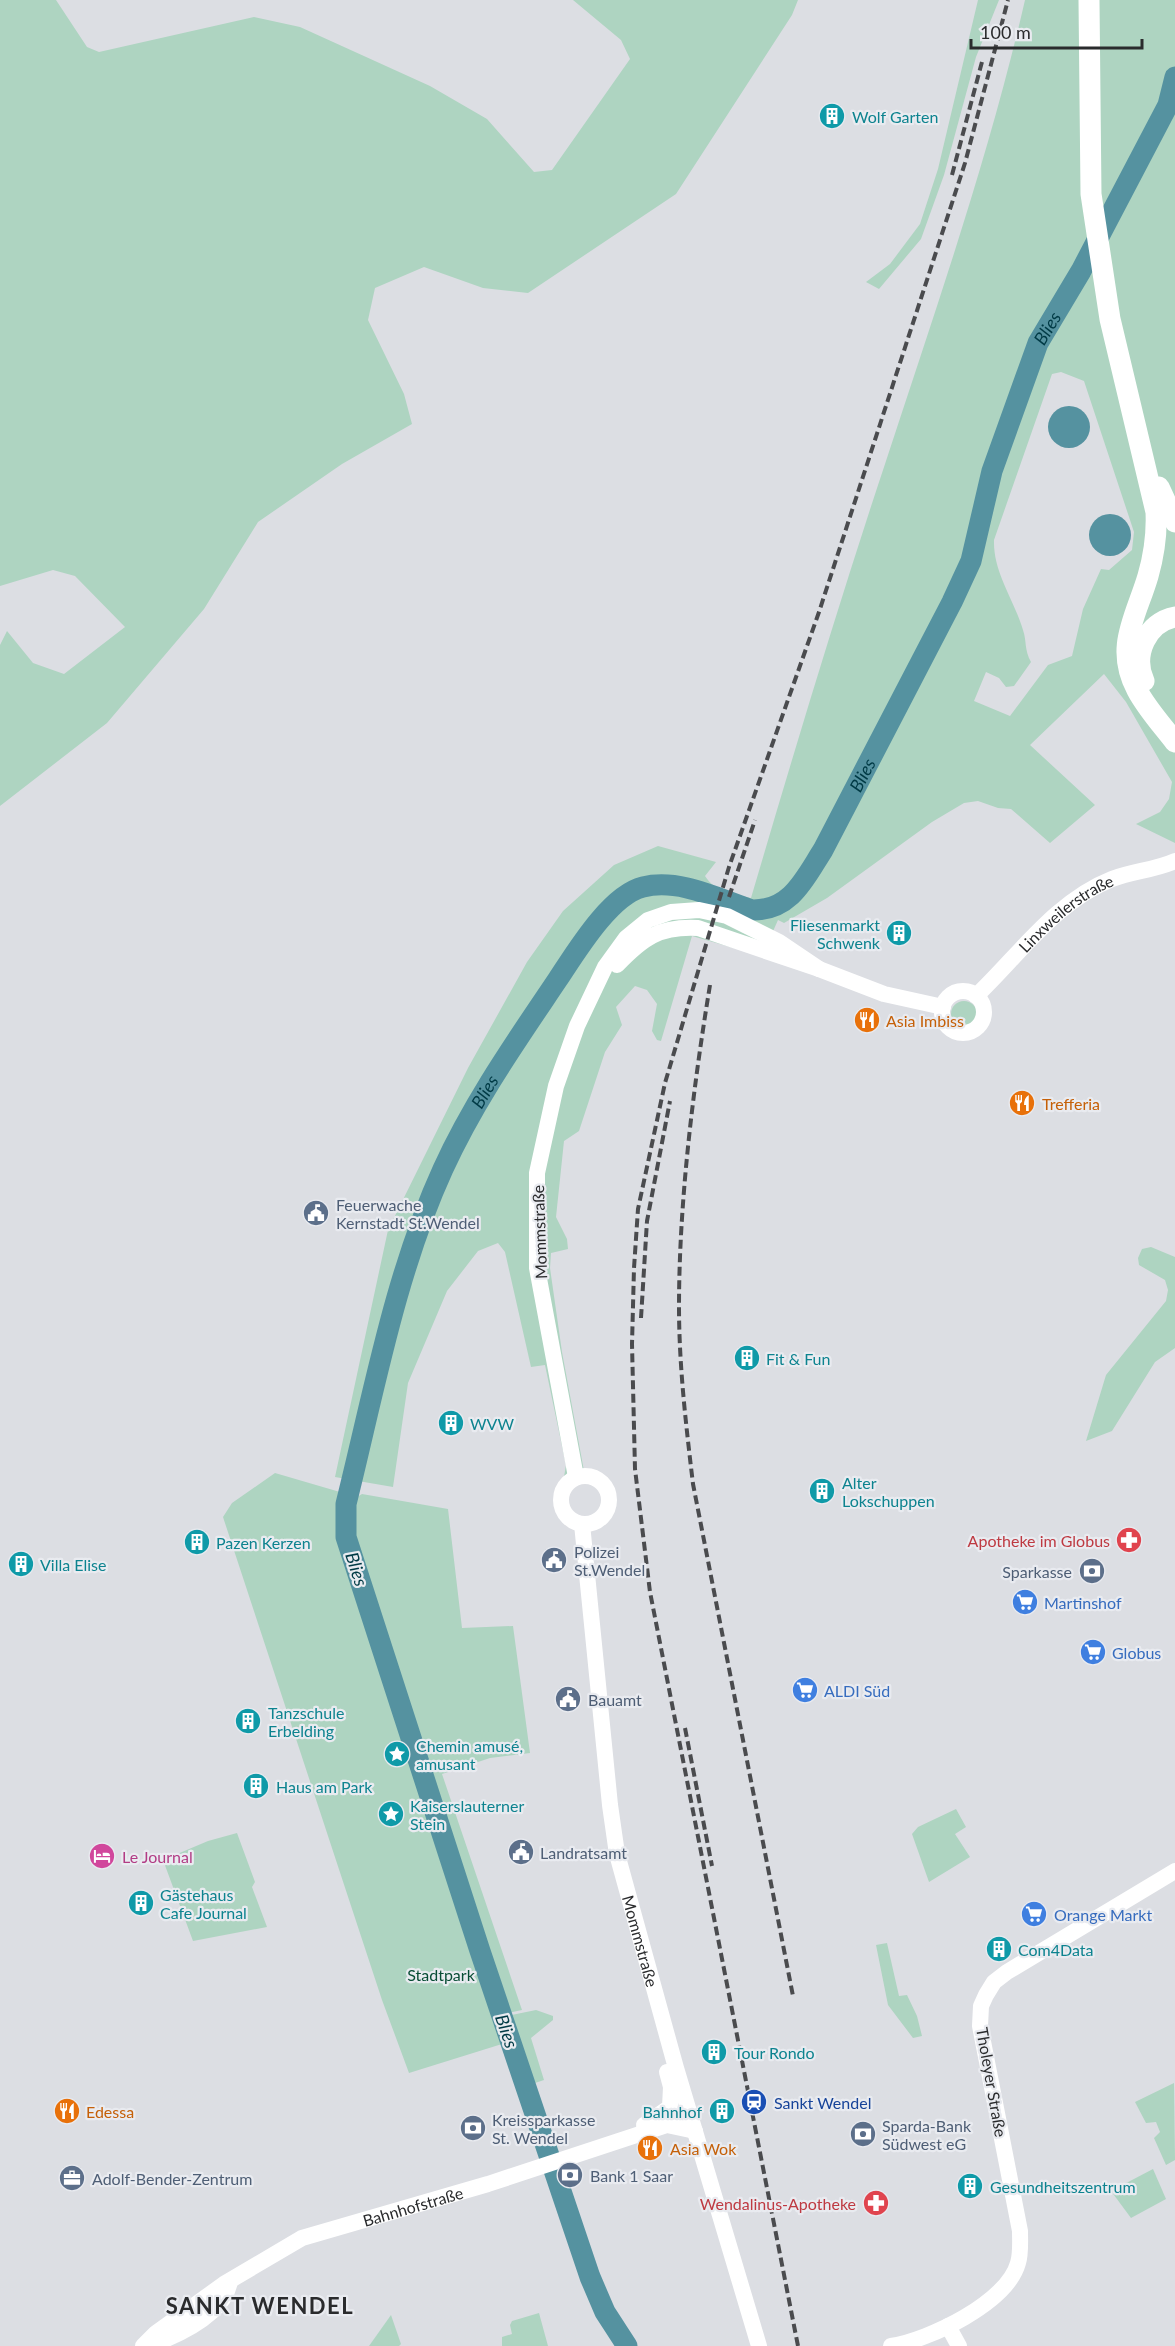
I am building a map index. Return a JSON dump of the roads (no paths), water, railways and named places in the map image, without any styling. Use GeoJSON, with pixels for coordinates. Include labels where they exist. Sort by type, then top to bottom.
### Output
{"type":"FeatureCollection","features":[{"type":"Feature","properties":{"kind":"highway"},"geometry":{"type":"LineString","coordinates":[[1089,0],[1091,194],[1110,319],[1152,490],[1156,531],[1148,575],[1127,636],[1125,650],[1137,691],[1175,742]]}},
{"type":"Feature","properties":{"kind":"highway"},"geometry":{"type":"LineString","coordinates":[[1133,416],[1148,459],[1175,522]]}},
{"type":"Feature","properties":{"kind":"highway"},"geometry":{"type":"LineString","coordinates":[[1175,617],[1155,625],[1147,635],[1140,658],[1142,676],[1148,688],[1175,726]]}},
{"type":"Feature","properties":{"kind":"main road","name":"Linxweilerstraße"},"geometry":{"type":"LineString","coordinates":[[976,996],[1013,960],[1051,917],[1084,893],[1113,878],[1175,861]]}},
{"type":"Feature","properties":{"kind":"main road","name":"Mommstraße"},"geometry":{"type":"LineString","coordinates":[[576,1477],[537,1268],[537,1173],[556,1086],[577,1026],[612,969],[650,927],[698,928],[819,969],[884,994],[943,1006]]}},
{"type":"Feature","properties":{"kind":"main road"},"geometry":{"type":"LineString","coordinates":[[963,991],[976,996],[984,1011],[981,1023],[971,1032],[959,1033],[947,1026],[942,1013],[943,1006],[946,1000],[956,993],[963,991]]}},
{"type":"Feature","properties":{"kind":"main road"},"geometry":{"type":"LineString","coordinates":[[590,1476],[599,1480],[609,1497],[604,1513],[595,1521],[582,1524],[568,1517],[561,1503],[563,1490],[576,1477],[590,1476]]}},
{"type":"Feature","properties":{"kind":"main road","name":"Mommstraße"},"geometry":{"type":"LineString","coordinates":[[582,1524],[614,1834],[695,2131],[759,2346]]}},
{"type":"Feature","properties":{"kind":"main road","name":"Tholeyer Straße"},"geometry":{"type":"LineString","coordinates":[[891,2346],[948,2326],[985,2303],[1004,2287],[1018,2263],[1020,2231],[980,2026],[981,2006],[986,1995],[994,1982],[1025,1958],[1175,1871]]}},
{"type":"Feature","properties":{"kind":"main road","name":"Bahnhofstraße"},"geometry":{"type":"LineString","coordinates":[[601,2147],[657,2118],[670,2107],[671,2086],[659,2037],[655,1988]]}},
{"type":"Feature","properties":{"kind":"main road","name":"Bahnhofstraße"},"geometry":{"type":"LineString","coordinates":[[143,2346],[156,2333],[230,2281],[302,2238],[551,2164],[667,2125],[695,2131]]}},
{"type":"Feature","properties":{"kind":"main road"},"geometry":{"type":"LineString","coordinates":[[147,2346],[186,2328],[218,2307],[225,2299],[230,2281]]}},
{"type":"Feature","properties":{"kind":"main road"},"geometry":{"type":"LineString","coordinates":[[948,2326],[959,2346]]}},
{"type":"Feature","properties":{"kind":"main road","name":"Tholeyer Straße"},"geometry":{"type":"LineString","coordinates":[[930,2346],[948,2326]]}},
{"type":"Feature","properties":{"kind":"water"},"geometry":{"type":"Polygon","coordinates":[[[1069,406],[1084,412],[1090,427],[1084,442],[1069,448],[1054,442],[1048,427],[1054,412],[1069,406]]]}},
{"type":"Feature","properties":{"kind":"water"},"geometry":{"type":"Polygon","coordinates":[[[1110,514],[1125,520],[1131,535],[1125,550],[1110,556],[1095,550],[1089,535],[1095,520],[1110,514]]]}},
{"type":"Feature","properties":{"kind":"waterway","name":"Blies"},"geometry":{"type":"LineString","coordinates":[[627,2346],[605,2312],[590,2277],[480,1951],[346,1537],[346,1504],[376,1376],[412,1250],[426,1209],[455,1144],[497,1071],[574,954],[606,913],[631,892],[657,885],[685,887],[752,910],[766,909],[787,899],[795,891],[823,850],[971,561],[992,471],[1038,343],[1081,271],[1168,105],[1175,77]]}},
{"type":"Feature","properties":{"kind":"railway"},"geometry":{"type":"LineString","coordinates":[[798,2346],[650,1592],[635,1469],[632,1344],[638,1209],[665,1083],[729,867],[819,612],[965,163],[1008,0]]}},
{"type":"Feature","properties":{"kind":"railway"},"geometry":{"type":"LineString","coordinates":[[952,175],[983,58]]}},
{"type":"Feature","properties":{"kind":"railway"},"geometry":{"type":"LineString","coordinates":[[729,897],[755,820]]}},
{"type":"Feature","properties":{"kind":"railway"},"geometry":{"type":"LineString","coordinates":[[710,985],[693,1105],[681,1227],[679,1307],[683,1396],[693,1484],[793,1996]]}},
{"type":"Feature","properties":{"kind":"railway"},"geometry":{"type":"LineString","coordinates":[[641,1318],[647,1221],[670,1101]]}},
{"type":"Feature","properties":{"kind":"railway"},"geometry":{"type":"LineString","coordinates":[[685,1728],[712,1866]]}},
{"type":"Feature","properties":{"kind":"place","name":"Wolf Garten"},"geometry":{"type":"Point","coordinates":[832,116]}},
{"type":"Feature","properties":{"kind":"place","name":"Fliesenmarkt Schwenk"},"geometry":{"type":"Point","coordinates":[899,933]}},
{"type":"Feature","properties":{"kind":"place","name":"Asia Imbiss"},"geometry":{"type":"Point","coordinates":[867,1020]}},
{"type":"Feature","properties":{"kind":"place","name":"Trefferia"},"geometry":{"type":"Point","coordinates":[1022,1103]}},
{"type":"Feature","properties":{"kind":"place","name":"Feuerwache Kernstadt St.Wendel"},"geometry":{"type":"Point","coordinates":[316,1213]}},
{"type":"Feature","properties":{"kind":"place","name":"Fit & Fun"},"geometry":{"type":"Point","coordinates":[747,1358]}},
{"type":"Feature","properties":{"kind":"place","name":"WVW"},"geometry":{"type":"Point","coordinates":[451,1423]}},
{"type":"Feature","properties":{"kind":"place","name":"Alter Lokschuppen"},"geometry":{"type":"Point","coordinates":[822,1491]}},
{"type":"Feature","properties":{"kind":"place","name":"Apotheke im Globus"},"geometry":{"type":"Point","coordinates":[1129,1540]}},
{"type":"Feature","properties":{"kind":"place","name":"Pazen Kerzen"},"geometry":{"type":"Point","coordinates":[197,1542]}},
{"type":"Feature","properties":{"kind":"place","name":"Polizei St.Wendel"},"geometry":{"type":"Point","coordinates":[554,1560]}},
{"type":"Feature","properties":{"kind":"place","name":"Villa Elise"},"geometry":{"type":"Point","coordinates":[21,1564]}},
{"type":"Feature","properties":{"kind":"place","name":"Sparkasse"},"geometry":{"type":"Point","coordinates":[1092,1571]}},
{"type":"Feature","properties":{"kind":"place","name":"Martinshof"},"geometry":{"type":"Point","coordinates":[1025,1602]}},
{"type":"Feature","properties":{"kind":"place","name":"Globus"},"geometry":{"type":"Point","coordinates":[1093,1652]}},
{"type":"Feature","properties":{"kind":"place","name":"ALDI Süd"},"geometry":{"type":"Point","coordinates":[805,1690]}},
{"type":"Feature","properties":{"kind":"place","name":"Bauamt"},"geometry":{"type":"Point","coordinates":[568,1699]}},
{"type":"Feature","properties":{"kind":"place","name":"Tanzschule Erbelding"},"geometry":{"type":"Point","coordinates":[248,1721]}},
{"type":"Feature","properties":{"kind":"place","name":"Chemin amusé, amusant"},"geometry":{"type":"Point","coordinates":[397,1754]}},
{"type":"Feature","properties":{"kind":"place","name":"Haus am Park"},"geometry":{"type":"Point","coordinates":[256,1786]}},
{"type":"Feature","properties":{"kind":"place","name":"Kaiserslauterner Stein"},"geometry":{"type":"Point","coordinates":[391,1814]}},
{"type":"Feature","properties":{"kind":"place","name":"Landratsamt"},"geometry":{"type":"Point","coordinates":[521,1852]}},
{"type":"Feature","properties":{"kind":"place","name":"Le Journal"},"geometry":{"type":"Point","coordinates":[102,1856]}},
{"type":"Feature","properties":{"kind":"place","name":"Gästehaus Cafe Journal"},"geometry":{"type":"Point","coordinates":[141,1903]}},
{"type":"Feature","properties":{"kind":"place","name":"Orange Markt"},"geometry":{"type":"Point","coordinates":[1034,1914]}},
{"type":"Feature","properties":{"kind":"place","name":"Com4Data"},"geometry":{"type":"Point","coordinates":[999,1949]}},
{"type":"Feature","properties":{"kind":"place","name":"Tour Rondo"},"geometry":{"type":"Point","coordinates":[714,2052]}},
{"type":"Feature","properties":{"kind":"place","name":"Sankt Wendel"},"geometry":{"type":"Point","coordinates":[754,2102]}},
{"type":"Feature","properties":{"kind":"place","name":"Edessa"},"geometry":{"type":"Point","coordinates":[67,2111]}},
{"type":"Feature","properties":{"kind":"place","name":"Bahnhof"},"geometry":{"type":"Point","coordinates":[722,2111]}},
{"type":"Feature","properties":{"kind":"place","name":"Kreissparkasse St. Wendel"},"geometry":{"type":"Point","coordinates":[473,2128]}},
{"type":"Feature","properties":{"kind":"place","name":"Sparda-Bank Südwest eG"},"geometry":{"type":"Point","coordinates":[863,2134]}},
{"type":"Feature","properties":{"kind":"place","name":"Asia Wok"},"geometry":{"type":"Point","coordinates":[650,2148]}},
{"type":"Feature","properties":{"kind":"place","name":"Bank 1 Saar"},"geometry":{"type":"Point","coordinates":[570,2175]}},
{"type":"Feature","properties":{"kind":"place","name":"Adolf-Bender-Zentrum"},"geometry":{"type":"Point","coordinates":[72,2178]}},
{"type":"Feature","properties":{"kind":"place","name":"Gesundheitszentrum"},"geometry":{"type":"Point","coordinates":[970,2186]}},
{"type":"Feature","properties":{"kind":"place","name":"Wendalinus-Apotheke"},"geometry":{"type":"Point","coordinates":[876,2203]}},
{"type":"Feature","properties":{"kind":"district","name":"SANKT WENDEL"},"geometry":{"type":"Point","coordinates":[260,2305]}},
{"type":"Feature","properties":{"kind":"park label","name":"Stadtpark"},"geometry":{"type":"Point","coordinates":[441,1974]}}]}
